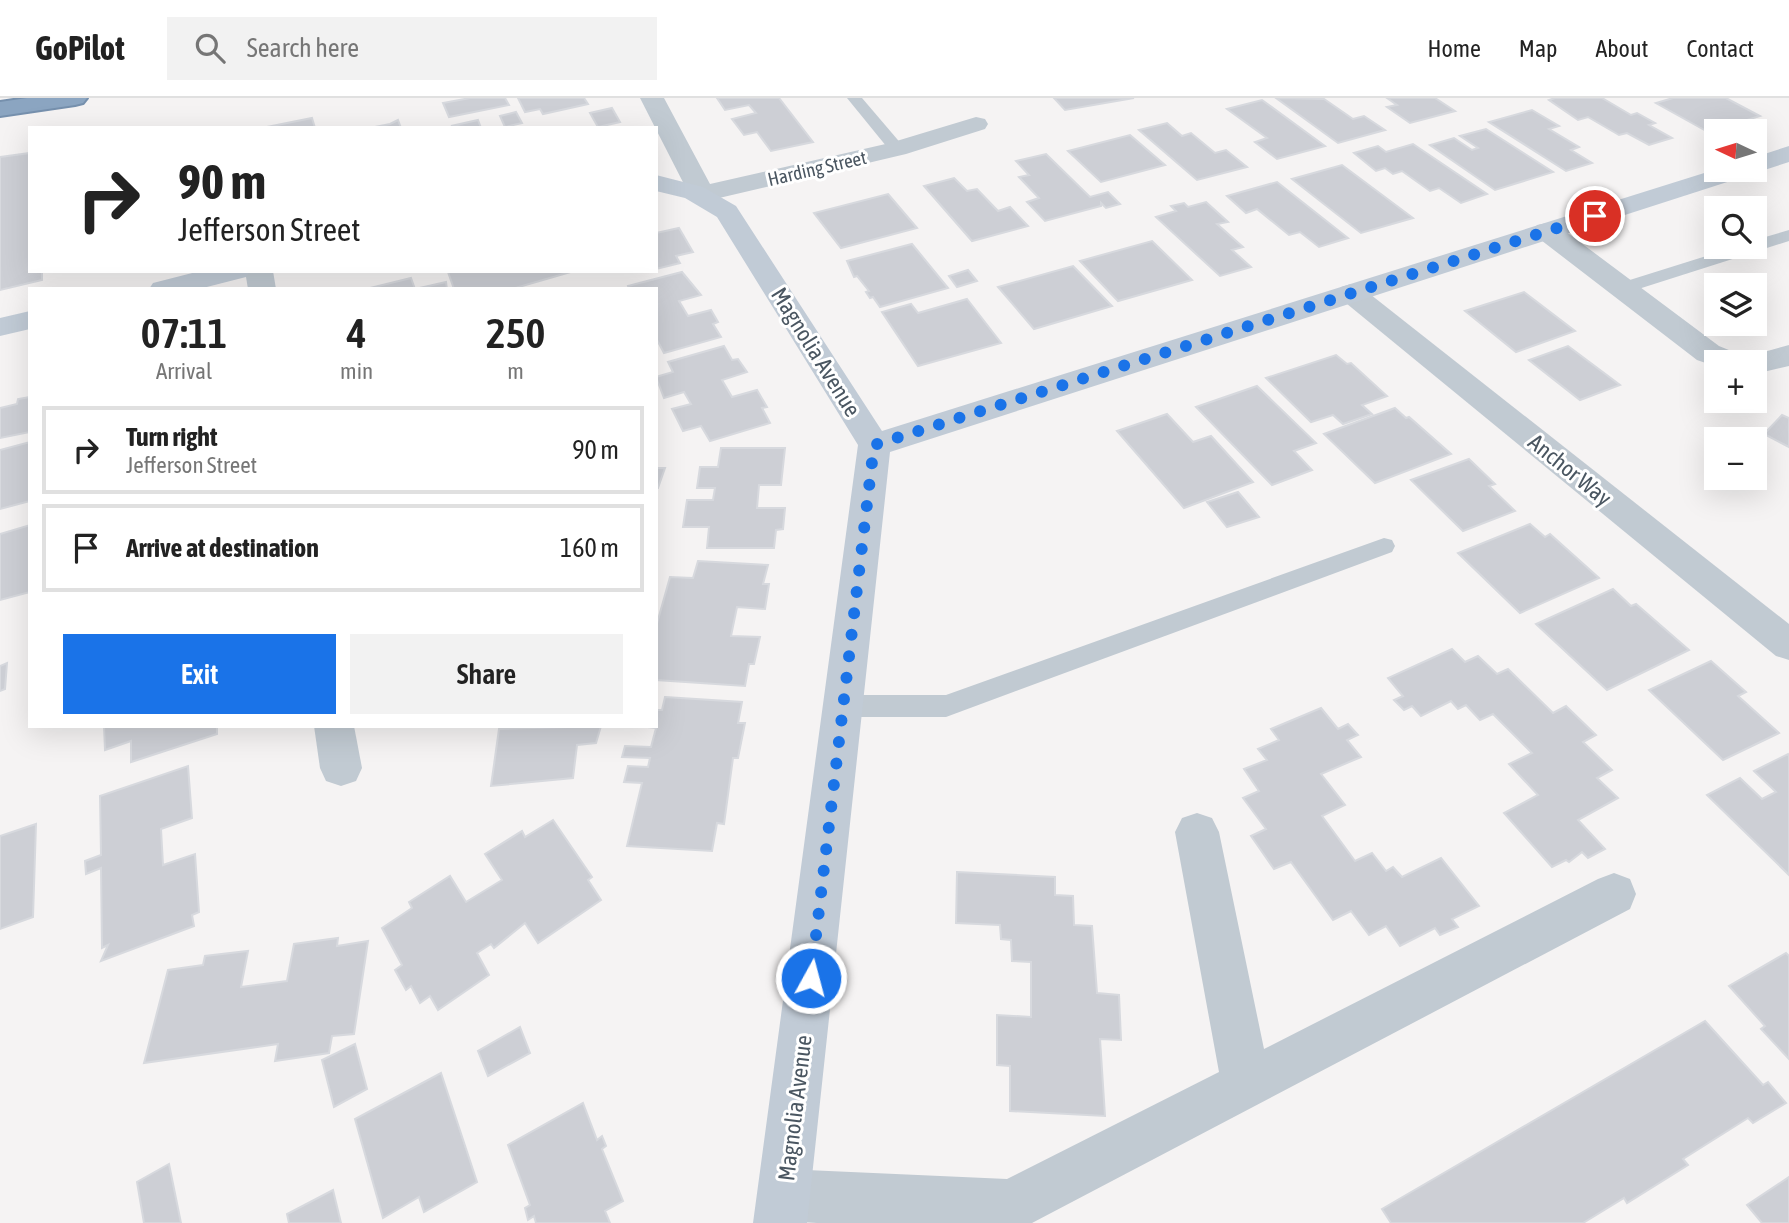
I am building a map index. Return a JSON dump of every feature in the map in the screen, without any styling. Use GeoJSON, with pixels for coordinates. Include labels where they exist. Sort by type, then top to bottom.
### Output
{"type":"FeatureCollection","features":[{"type":"Feature","properties":{"kind":"highway"},"geometry":{"type":"LineString","coordinates":[[0,109],[75,98]]}},
{"type":"Feature","properties":{"kind":"main road"},"geometry":{"type":"LineString","coordinates":[[1768,161],[1789,154]]}},
{"type":"Feature","properties":{"kind":"main road"},"geometry":{"type":"LineString","coordinates":[[874,445],[1704,182]]}},
{"type":"Feature","properties":{"kind":"main road","name":"Harding Street"},"geometry":{"type":"LineString","coordinates":[[658,183],[680,185],[702,194]]}},
{"type":"Feature","properties":{"kind":"main road","name":"Magnolia Avenue"},"geometry":{"type":"LineString","coordinates":[[702,194],[727,212],[874,445],[845,706],[782,1209]]}},
{"type":"Feature","properties":{"kind":"main road"},"geometry":{"type":"LineString","coordinates":[[171,287],[228,273]]}},
{"type":"Feature","properties":{"kind":"main road"},"geometry":{"type":"LineString","coordinates":[[0,327],[28,320]]}},
{"type":"Feature","properties":{"kind":"street","name":"Magnolia Avenue"},"geometry":{"type":"LineString","coordinates":[[652,98],[702,194]]}},
{"type":"Feature","properties":{"kind":"street","name":"Harding Street"},"geometry":{"type":"LineString","coordinates":[[702,194],[897,149],[976,124]]}},
{"type":"Feature","properties":{"kind":"street"},"geometry":{"type":"LineString","coordinates":[[1547,231],[1704,350]]}},
{"type":"Feature","properties":{"kind":"street","name":"Anchor Way"},"geometry":{"type":"LineString","coordinates":[[1352,293],[1789,645]]}},
{"type":"Feature","properties":{"kind":"street"},"geometry":{"type":"LineString","coordinates":[[1767,362],[1789,355]]}},
{"type":"Feature","properties":{"kind":"street"},"geometry":{"type":"LineString","coordinates":[[334,728],[341,768]]}},
{"type":"Feature","properties":{"kind":"street"},"geometry":{"type":"LineString","coordinates":[[1197,832],[1246,1084]]}},
{"type":"Feature","properties":{"kind":"street"},"geometry":{"type":"LineString","coordinates":[[782,1209],[1010,1206],[1614,894]]}},
{"type":"Feature","properties":{"kind":"lane"},"geometry":{"type":"LineString","coordinates":[[854,98],[897,149]]}},
{"type":"Feature","properties":{"kind":"lane"},"geometry":{"type":"LineString","coordinates":[[1767,242],[1789,235]]}},
{"type":"Feature","properties":{"kind":"lane"},"geometry":{"type":"LineString","coordinates":[[1623,288],[1713,259]]}},
{"type":"Feature","properties":{"kind":"lane"},"geometry":{"type":"LineString","coordinates":[[845,706],[946,706],[1384,547]]}},
{"type":"Feature","properties":{"kind":"building"},"geometry":{"type":"Polygon","coordinates":[[[470,98],[505,98],[509,105],[449,117],[443,103],[470,98]]]}},
{"type":"Feature","properties":{"kind":"building"},"geometry":{"type":"Polygon","coordinates":[[[518,98],[584,98],[588,104],[543,114],[540,109],[525,112],[518,98]]]}},
{"type":"Feature","properties":{"kind":"building"},"geometry":{"type":"Polygon","coordinates":[[[717,98],[779,98],[813,142],[771,151],[757,132],[744,135],[732,119],[756,113],[749,105],[725,110],[717,98]]]}},
{"type":"Feature","properties":{"kind":"building"},"geometry":{"type":"Polygon","coordinates":[[[1054,98],[1134,98],[1065,110],[1054,98]]]}},
{"type":"Feature","properties":{"kind":"building"},"geometry":{"type":"Polygon","coordinates":[[[1276,98],[1324,99],[1353,119],[1364,116],[1385,130],[1338,143],[1276,98]]]}},
{"type":"Feature","properties":{"kind":"building"},"geometry":{"type":"Polygon","coordinates":[[[1387,98],[1435,98],[1455,111],[1410,123],[1387,107],[1397,105],[1387,98]]]}},
{"type":"Feature","properties":{"kind":"building"},"geometry":{"type":"Polygon","coordinates":[[[1602,98],[1631,115],[1637,113],[1655,123],[1649,125],[1672,138],[1649,145],[1627,133],[1619,135],[1588,117],[1578,120],[1549,100],[1602,98]]]}},
{"type":"Feature","properties":{"kind":"building"},"geometry":{"type":"Polygon","coordinates":[[[1673,98],[1726,98],[1760,116],[1750,119],[1704,119],[1704,130],[1656,103],[1673,98]]]}},
{"type":"Feature","properties":{"kind":"building"},"geometry":{"type":"Polygon","coordinates":[[[1262,100],[1325,146],[1277,159],[1255,142],[1267,138],[1227,109],[1262,100]]]}},
{"type":"Feature","properties":{"kind":"building"},"geometry":{"type":"Polygon","coordinates":[[[612,108],[620,122],[597,126],[590,113],[612,108]]]}},
{"type":"Feature","properties":{"kind":"building"},"geometry":{"type":"Polygon","coordinates":[[[1532,110],[1559,126],[1549,129],[1579,147],[1571,150],[1592,163],[1566,171],[1489,122],[1532,110]]]}},
{"type":"Feature","properties":{"kind":"building"},"geometry":{"type":"Polygon","coordinates":[[[516,112],[522,123],[505,126],[500,116],[516,112]]]}},
{"type":"Feature","properties":{"kind":"building"},"geometry":{"type":"Polygon","coordinates":[[[312,118],[314,126],[272,126],[312,118]]]}},
{"type":"Feature","properties":{"kind":"building"},"geometry":{"type":"Polygon","coordinates":[[[398,120],[400,126],[380,126],[398,120]]]}},
{"type":"Feature","properties":{"kind":"building"},"geometry":{"type":"Polygon","coordinates":[[[478,120],[480,126],[451,126],[478,120]]]}},
{"type":"Feature","properties":{"kind":"building"},"geometry":{"type":"Polygon","coordinates":[[[1167,123],[1182,136],[1191,133],[1215,153],[1226,150],[1247,167],[1197,180],[1139,130],[1167,123]]]}},
{"type":"Feature","properties":{"kind":"building"},"geometry":{"type":"Polygon","coordinates":[[[1486,129],[1553,172],[1495,190],[1430,145],[1454,138],[1472,150],[1478,148],[1460,136],[1486,129]]]}},
{"type":"Feature","properties":{"kind":"building"},"geometry":{"type":"Polygon","coordinates":[[[1130,135],[1165,165],[1101,182],[1068,151],[1130,135]]]}},
{"type":"Feature","properties":{"kind":"building"},"geometry":{"type":"Polygon","coordinates":[[[1413,144],[1487,194],[1461,203],[1439,188],[1430,191],[1402,171],[1393,174],[1385,168],[1376,171],[1354,153],[1378,146],[1386,152],[1413,144]]]}},
{"type":"Feature","properties":{"kind":"building"},"geometry":{"type":"Polygon","coordinates":[[[28,153],[28,273],[42,273],[42,280],[0,290],[0,157],[28,153]]]}},
{"type":"Feature","properties":{"kind":"building"},"geometry":{"type":"Polygon","coordinates":[[[1046,154],[1090,197],[1108,192],[1120,204],[1106,208],[1101,203],[1101,206],[1045,221],[1027,202],[1039,198],[1019,177],[1029,175],[1016,161],[1046,154]]]}},
{"type":"Feature","properties":{"kind":"building"},"geometry":{"type":"Polygon","coordinates":[[[1342,165],[1413,218],[1361,233],[1292,179],[1342,165]]]}},
{"type":"Feature","properties":{"kind":"building"},"geometry":{"type":"Polygon","coordinates":[[[954,178],[967,191],[977,189],[998,211],[1010,207],[1028,226],[972,241],[924,186],[954,178]]]}},
{"type":"Feature","properties":{"kind":"building"},"geometry":{"type":"Polygon","coordinates":[[[1277,182],[1348,238],[1319,247],[1300,232],[1289,235],[1257,209],[1246,213],[1227,196],[1277,182]]]}},
{"type":"Feature","properties":{"kind":"building"},"geometry":{"type":"Polygon","coordinates":[[[888,194],[917,228],[841,248],[814,213],[888,194]]]}},
{"type":"Feature","properties":{"kind":"building"},"geometry":{"type":"Polygon","coordinates":[[[1206,202],[1228,222],[1217,224],[1243,247],[1232,250],[1251,267],[1220,276],[1156,217],[1176,211],[1171,206],[1184,203],[1188,207],[1206,202]]]}},
{"type":"Feature","properties":{"kind":"building"},"geometry":{"type":"Polygon","coordinates":[[[679,228],[693,252],[676,256],[680,263],[658,268],[658,233],[679,228]]]}},
{"type":"Feature","properties":{"kind":"building"},"geometry":{"type":"Polygon","coordinates":[[[1152,241],[1192,280],[1118,301],[1080,261],[1152,241]]]}},
{"type":"Feature","properties":{"kind":"building"},"geometry":{"type":"Polygon","coordinates":[[[912,244],[948,288],[880,307],[873,297],[870,298],[866,292],[869,291],[857,276],[854,277],[847,261],[912,244]]]}},
{"type":"Feature","properties":{"kind":"building"},"geometry":{"type":"Polygon","coordinates":[[[1073,266],[1112,306],[1034,329],[998,287],[1073,266]]]}},
{"type":"Feature","properties":{"kind":"building"},"geometry":{"type":"Polygon","coordinates":[[[968,270],[977,281],[957,287],[949,276],[968,270]]]}},
{"type":"Feature","properties":{"kind":"building"},"geometry":{"type":"Polygon","coordinates":[[[682,272],[701,295],[679,301],[688,316],[711,310],[718,322],[713,324],[721,337],[664,353],[658,342],[658,287],[628,286],[682,272]]]}},
{"type":"Feature","properties":{"kind":"building"},"geometry":{"type":"Polygon","coordinates":[[[448,273],[567,273],[519,287],[453,287],[448,273]]]}},
{"type":"Feature","properties":{"kind":"building"},"geometry":{"type":"Polygon","coordinates":[[[411,278],[414,287],[374,287],[411,278]]]}},
{"type":"Feature","properties":{"kind":"building"},"geometry":{"type":"Polygon","coordinates":[[[446,282],[447,287],[424,287],[446,282]]]}},
{"type":"Feature","properties":{"kind":"building"},"geometry":{"type":"Polygon","coordinates":[[[1524,292],[1575,331],[1516,352],[1465,311],[1524,292]]]}},
{"type":"Feature","properties":{"kind":"building"},"geometry":{"type":"Polygon","coordinates":[[[967,299],[1001,343],[918,366],[882,312],[911,304],[918,313],[967,299]]]}},
{"type":"Feature","properties":{"kind":"building"},"geometry":{"type":"Polygon","coordinates":[[[724,346],[732,360],[738,359],[747,372],[722,380],[732,397],[757,390],[767,407],[762,408],[770,423],[710,441],[701,426],[683,431],[672,409],[691,404],[684,392],[664,398],[658,382],[658,376],[673,372],[668,362],[724,346]]]}},
{"type":"Feature","properties":{"kind":"building"},"geometry":{"type":"Polygon","coordinates":[[[1568,346],[1620,385],[1580,400],[1529,360],[1568,346]]]}},
{"type":"Feature","properties":{"kind":"building"},"geometry":{"type":"Polygon","coordinates":[[[1336,355],[1347,364],[1351,363],[1387,396],[1362,405],[1372,414],[1343,424],[1333,415],[1311,422],[1266,378],[1336,355]]]}},
{"type":"Feature","properties":{"kind":"building"},"geometry":{"type":"Polygon","coordinates":[[[1257,386],[1316,443],[1294,451],[1312,470],[1272,485],[1196,407],[1257,386]]]}},
{"type":"Feature","properties":{"kind":"building"},"geometry":{"type":"Polygon","coordinates":[[[28,397],[28,432],[0,438],[0,408],[17,404],[18,399],[28,397]]]}},
{"type":"Feature","properties":{"kind":"building"},"geometry":{"type":"Polygon","coordinates":[[[1395,408],[1451,454],[1375,483],[1324,434],[1395,408]]]}},
{"type":"Feature","properties":{"kind":"building"},"geometry":{"type":"Polygon","coordinates":[[[1167,414],[1193,442],[1211,436],[1253,482],[1184,508],[1117,431],[1167,414]]]}},
{"type":"Feature","properties":{"kind":"building"},"geometry":{"type":"Polygon","coordinates":[[[1782,415],[1789,418],[1789,447],[1767,436],[1767,431],[1782,415]]]}},
{"type":"Feature","properties":{"kind":"building"},"geometry":{"type":"Polygon","coordinates":[[[28,443],[28,502],[0,509],[0,450],[28,443]]]}},
{"type":"Feature","properties":{"kind":"building"},"geometry":{"type":"Polygon","coordinates":[[[721,448],[785,448],[781,485],[759,485],[757,508],[785,508],[783,529],[776,530],[774,548],[707,548],[709,527],[683,527],[687,500],[713,500],[715,488],[697,488],[700,467],[718,467],[721,448]]]}},
{"type":"Feature","properties":{"kind":"building"},"geometry":{"type":"Polygon","coordinates":[[[1469,459],[1495,484],[1489,486],[1515,511],[1463,531],[1411,480],[1469,459]]]}},
{"type":"Feature","properties":{"kind":"building"},"geometry":{"type":"Polygon","coordinates":[[[658,468],[665,468],[658,488],[658,468]]]}},
{"type":"Feature","properties":{"kind":"building"},"geometry":{"type":"Polygon","coordinates":[[[1238,492],[1259,517],[1227,527],[1207,502],[1238,492]]]}},
{"type":"Feature","properties":{"kind":"building"},"geometry":{"type":"Polygon","coordinates":[[[1530,524],[1545,537],[1550,534],[1599,578],[1520,613],[1458,553],[1530,524]]]}},
{"type":"Feature","properties":{"kind":"building"},"geometry":{"type":"Polygon","coordinates":[[[28,526],[28,593],[0,600],[0,534],[28,526]]]}},
{"type":"Feature","properties":{"kind":"building"},"geometry":{"type":"Polygon","coordinates":[[[698,561],[768,565],[763,584],[769,584],[765,609],[737,607],[731,636],[760,637],[754,664],[749,664],[745,686],[658,680],[658,620],[670,577],[693,578],[698,561]]]}},
{"type":"Feature","properties":{"kind":"building"},"geometry":{"type":"Polygon","coordinates":[[[1613,589],[1631,606],[1636,604],[1689,650],[1607,690],[1536,624],[1613,589]]]}},
{"type":"Feature","properties":{"kind":"building"},"geometry":{"type":"Polygon","coordinates":[[[1452,649],[1465,662],[1478,656],[1497,674],[1508,669],[1553,713],[1566,706],[1596,735],[1583,742],[1612,770],[1597,778],[1618,798],[1578,820],[1605,849],[1588,858],[1582,852],[1569,862],[1566,860],[1552,867],[1504,813],[1538,795],[1509,764],[1532,753],[1493,714],[1480,720],[1466,705],[1458,709],[1451,701],[1421,716],[1412,706],[1404,710],[1394,700],[1403,696],[1388,678],[1452,649]]]}},
{"type":"Feature","properties":{"kind":"building"},"geometry":{"type":"Polygon","coordinates":[[[1711,661],[1746,692],[1738,696],[1779,733],[1723,760],[1649,690],[1711,661]]]}},
{"type":"Feature","properties":{"kind":"building"},"geometry":{"type":"Polygon","coordinates":[[[7,663],[5,689],[0,691],[0,666],[7,663]]]}},
{"type":"Feature","properties":{"kind":"building"},"geometry":{"type":"Polygon","coordinates":[[[665,697],[742,702],[738,723],[745,723],[738,758],[733,758],[724,824],[717,823],[712,851],[627,846],[642,783],[624,782],[628,766],[648,767],[650,758],[622,757],[625,746],[651,747],[658,728],[658,710],[662,710],[665,697]]]}},
{"type":"Feature","properties":{"kind":"building"},"geometry":{"type":"Polygon","coordinates":[[[1321,708],[1338,729],[1348,724],[1358,735],[1347,740],[1361,757],[1321,774],[1345,805],[1322,816],[1355,861],[1372,853],[1386,871],[1393,867],[1402,877],[1441,858],[1479,906],[1452,919],[1458,927],[1440,935],[1435,928],[1400,946],[1386,926],[1369,935],[1351,911],[1333,920],[1291,862],[1274,869],[1251,836],[1266,829],[1243,798],[1259,791],[1244,769],[1267,760],[1258,749],[1279,740],[1271,729],[1321,708]]]}},
{"type":"Feature","properties":{"kind":"building"},"geometry":{"type":"Polygon","coordinates":[[[104,728],[217,728],[217,734],[131,762],[131,741],[105,750],[104,728]]]}},
{"type":"Feature","properties":{"kind":"building"},"geometry":{"type":"Polygon","coordinates":[[[600,728],[596,743],[577,745],[573,778],[491,786],[499,729],[600,728]]]}},
{"type":"Feature","properties":{"kind":"building"},"geometry":{"type":"Polygon","coordinates":[[[1788,754],[1789,875],[1707,795],[1740,778],[1762,799],[1776,792],[1754,771],[1788,754]]]}},
{"type":"Feature","properties":{"kind":"building"},"geometry":{"type":"Polygon","coordinates":[[[188,766],[192,818],[161,829],[163,865],[195,854],[199,912],[192,915],[194,926],[101,961],[108,945],[102,948],[101,868],[86,874],[85,861],[101,855],[100,796],[188,766]]]}},
{"type":"Feature","properties":{"kind":"building"},"geometry":{"type":"Polygon","coordinates":[[[553,820],[592,877],[588,880],[601,900],[538,943],[525,923],[494,948],[491,944],[477,953],[489,975],[438,1010],[430,996],[420,1003],[411,986],[406,990],[395,970],[402,965],[382,928],[412,908],[409,902],[450,876],[466,902],[502,880],[485,854],[522,831],[525,837],[553,820]]]}},
{"type":"Feature","properties":{"kind":"building"},"geometry":{"type":"Polygon","coordinates":[[[36,824],[33,917],[0,929],[0,836],[36,824]]]}},
{"type":"Feature","properties":{"kind":"building"},"geometry":{"type":"Polygon","coordinates":[[[957,872],[1055,877],[1055,895],[1073,896],[1074,925],[1092,926],[1097,993],[1119,995],[1121,1040],[1100,1039],[1105,1116],[1010,1111],[1010,1066],[997,1065],[997,1015],[1031,1017],[1031,962],[1012,961],[1011,940],[1001,939],[1000,925],[956,923],[957,872]]]}},
{"type":"Feature","properties":{"kind":"building"},"geometry":{"type":"Polygon","coordinates":[[[338,938],[337,946],[368,941],[354,1034],[332,1036],[329,1053],[275,1061],[278,1044],[144,1063],[168,970],[203,965],[205,956],[248,951],[241,987],[287,981],[294,944],[338,938]]]}},
{"type":"Feature","properties":{"kind":"building"},"geometry":{"type":"Polygon","coordinates":[[[1786,953],[1789,956],[1789,1059],[1761,1029],[1765,1026],[1729,986],[1786,953]]]}},
{"type":"Feature","properties":{"kind":"building"},"geometry":{"type":"Polygon","coordinates":[[[1705,1021],[1763,1085],[1768,1082],[1786,1103],[1753,1123],[1748,1118],[1683,1159],[1688,1165],[1627,1203],[1624,1198],[1583,1223],[1391,1223],[1382,1209],[1705,1021]]]}},
{"type":"Feature","properties":{"kind":"building"},"geometry":{"type":"Polygon","coordinates":[[[520,1027],[530,1053],[488,1076],[478,1051],[520,1027]]]}},
{"type":"Feature","properties":{"kind":"building"},"geometry":{"type":"Polygon","coordinates":[[[355,1044],[367,1089],[334,1107],[322,1060],[355,1044]]]}},
{"type":"Feature","properties":{"kind":"building"},"geometry":{"type":"Polygon","coordinates":[[[441,1073],[477,1182],[424,1212],[419,1197],[383,1218],[355,1119],[441,1073]]]}},
{"type":"Feature","properties":{"kind":"building"},"geometry":{"type":"Polygon","coordinates":[[[583,1103],[597,1140],[602,1136],[606,1146],[602,1149],[623,1201],[605,1211],[610,1223],[536,1223],[534,1216],[528,1220],[525,1208],[530,1205],[508,1145],[583,1103]]]}},
{"type":"Feature","properties":{"kind":"building"},"geometry":{"type":"Polygon","coordinates":[[[169,1164],[181,1223],[144,1223],[137,1182],[169,1164]]]}},
{"type":"Feature","properties":{"kind":"building"},"geometry":{"type":"Polygon","coordinates":[[[1789,1177],[1789,1223],[1762,1223],[1747,1205],[1789,1177]]]}},
{"type":"Feature","properties":{"kind":"building"},"geometry":{"type":"Polygon","coordinates":[[[333,1190],[341,1223],[289,1223],[287,1214],[333,1190]]]}},
{"type":"Feature","properties":{"kind":"route"},"geometry":{"type":"LineString","coordinates":[[811,978],[874,445],[1595,216]]}}]}
